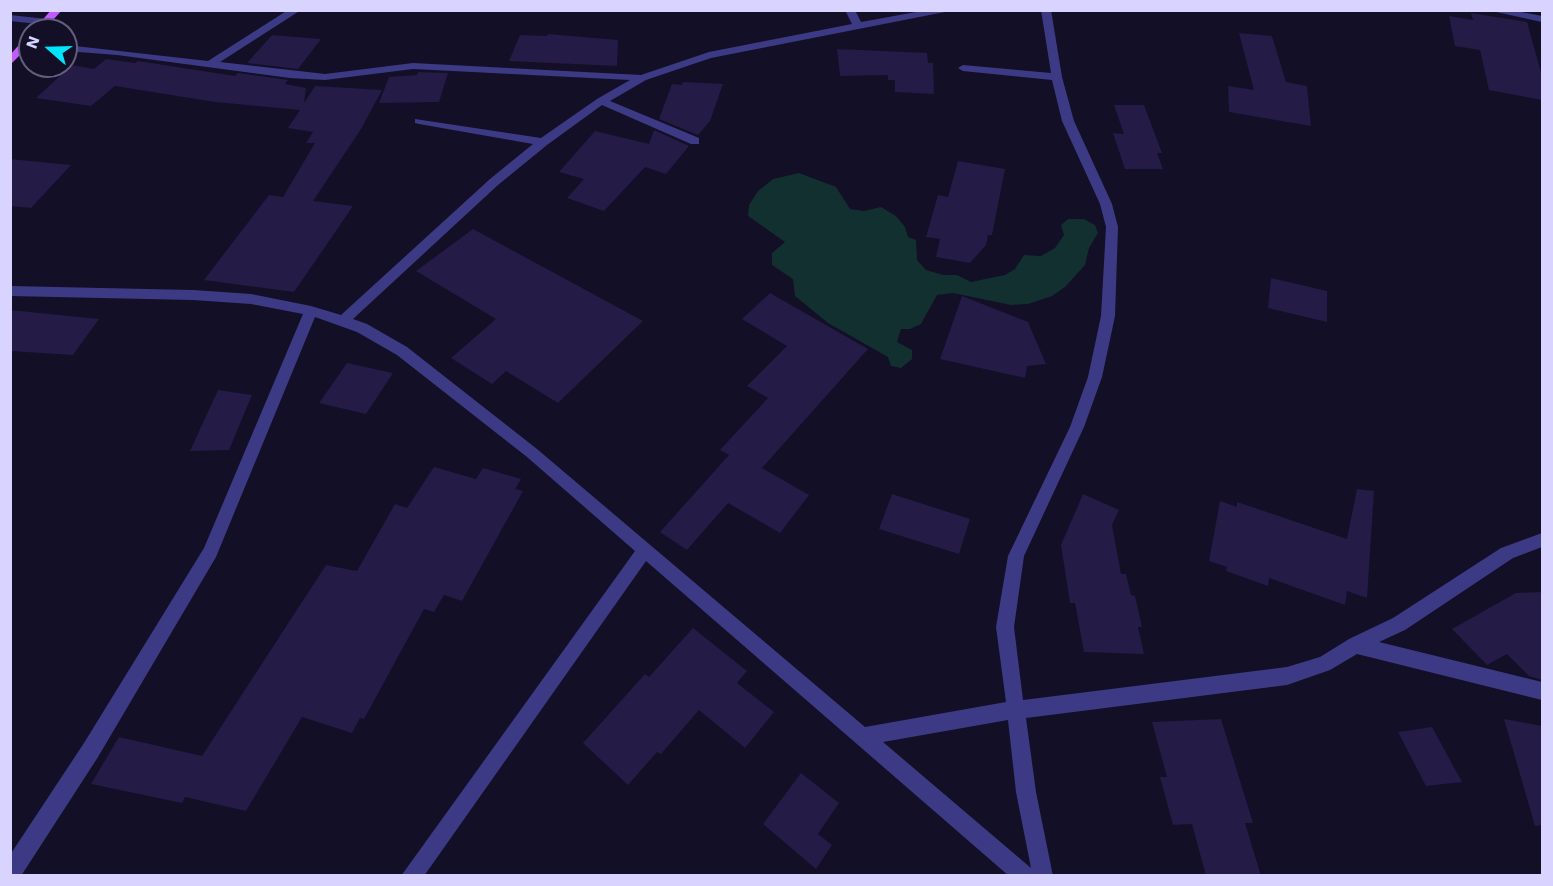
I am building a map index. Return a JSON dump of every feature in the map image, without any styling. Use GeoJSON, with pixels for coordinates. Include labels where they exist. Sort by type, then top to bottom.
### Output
{"type":"FeatureCollection","features":[{"type":"Feature","properties":{"kind":"street"},"geometry":{"type":"LineString","coordinates":[[210,64],[296,10]]}},
{"type":"Feature","properties":{"kind":"street"},"geometry":{"type":"LineString","coordinates":[[850,10],[858,26]]}},
{"type":"Feature","properties":{"kind":"street"},"geometry":{"type":"LineString","coordinates":[[343,321],[494,182],[543,141],[601,101],[642,78],[709,55],[950,10]]}},
{"type":"Feature","properties":{"kind":"street"},"geometry":{"type":"LineString","coordinates":[[1044,876],[1026,792],[1005,627],[1016,556],[1077,427],[1095,377],[1108,316],[1112,260],[1112,227],[1106,204],[1068,122],[1057,77],[1046,10]]}},
{"type":"Feature","properties":{"kind":"street"},"geometry":{"type":"LineString","coordinates":[[1492,10],[1542,19]]}},
{"type":"Feature","properties":{"kind":"street"},"geometry":{"type":"LineString","coordinates":[[78,49],[290,75],[325,77],[413,66],[538,70],[642,78]]}},
{"type":"Feature","properties":{"kind":"street"},"geometry":{"type":"LineString","coordinates":[[963,68],[1057,77]]}},
{"type":"Feature","properties":{"kind":"street"},"geometry":{"type":"LineString","coordinates":[[601,101],[695,141]]}},
{"type":"Feature","properties":{"kind":"street"},"geometry":{"type":"LineString","coordinates":[[419,121],[543,141]]}},
{"type":"Feature","properties":{"kind":"street"},"geometry":{"type":"LineString","coordinates":[[10,291],[193,295],[251,299],[310,311],[343,321],[362,328],[402,351],[447,384],[645,550],[1025,876]]}},
{"type":"Feature","properties":{"kind":"street"},"geometry":{"type":"LineString","coordinates":[[10,874],[91,750],[210,552],[310,311]]}},
{"type":"Feature","properties":{"kind":"street"},"geometry":{"type":"LineString","coordinates":[[863,736],[1014,710],[1287,676],[1324,664],[1355,645],[1399,624],[1507,553],[1542,540]]}},
{"type":"Feature","properties":{"kind":"street"},"geometry":{"type":"LineString","coordinates":[[411,876],[645,550]]}},
{"type":"Feature","properties":{"kind":"street"},"geometry":{"type":"LineString","coordinates":[[1355,645],[1542,691]]}},
{"type":"Feature","properties":{"kind":"green space"},"geometry":{"type":"Polygon","coordinates":[[[799,173],[836,187],[850,209],[864,211],[881,207],[896,216],[905,227],[908,237],[916,240],[917,260],[926,270],[943,275],[957,275],[971,282],[1005,275],[1015,269],[1024,255],[1041,256],[1055,248],[1064,235],[1061,225],[1068,219],[1084,219],[1095,225],[1098,233],[1089,248],[1085,265],[1065,287],[1052,296],[1028,304],[1011,305],[953,293],[937,295],[921,324],[910,329],[901,329],[897,342],[912,350],[912,359],[901,368],[891,366],[888,357],[828,323],[795,296],[793,279],[772,265],[772,253],[785,242],[748,216],[749,205],[758,191],[773,179],[799,173]]]}},
{"type":"Feature","properties":{"kind":"building"},"geometry":{"type":"Polygon","coordinates":[[[1471,13],[1527,22],[1542,76],[1542,100],[1489,90],[1480,50],[1455,46],[1449,16],[1473,20],[1471,13]]]}},
{"type":"Feature","properties":{"kind":"building"},"geometry":{"type":"Polygon","coordinates":[[[1239,33],[1272,36],[1286,82],[1307,86],[1311,126],[1229,112],[1228,86],[1254,90],[1239,33]]]}},
{"type":"Feature","properties":{"kind":"building"},"geometry":{"type":"Polygon","coordinates":[[[548,34],[618,40],[617,66],[509,61],[520,35],[547,36],[548,34]]]}},
{"type":"Feature","properties":{"kind":"building"},"geometry":{"type":"Polygon","coordinates":[[[272,35],[321,39],[298,69],[247,63],[272,35]]]}},
{"type":"Feature","properties":{"kind":"building"},"geometry":{"type":"Polygon","coordinates":[[[837,49],[927,53],[928,63],[933,63],[934,94],[895,92],[895,80],[888,80],[888,75],[840,76],[837,49]]]}},
{"type":"Feature","properties":{"kind":"building"},"geometry":{"type":"Polygon","coordinates":[[[106,59],[135,63],[138,61],[235,76],[238,73],[288,80],[285,84],[306,88],[304,103],[315,86],[382,90],[361,129],[313,201],[353,206],[294,292],[204,280],[269,195],[283,197],[315,143],[306,143],[313,132],[288,128],[300,110],[215,102],[115,86],[91,106],[36,98],[58,78],[78,78],[78,66],[94,69],[106,59]]]}},
{"type":"Feature","properties":{"kind":"building"},"geometry":{"type":"Polygon","coordinates":[[[418,72],[448,73],[439,102],[379,103],[389,77],[417,75],[418,72]]]}},
{"type":"Feature","properties":{"kind":"building"},"geometry":{"type":"Polygon","coordinates":[[[683,82],[723,84],[710,121],[698,135],[659,119],[672,84],[682,85],[683,82]]]}},
{"type":"Feature","properties":{"kind":"building"},"geometry":{"type":"Polygon","coordinates":[[[1114,105],[1144,105],[1162,153],[1157,153],[1163,169],[1125,169],[1113,133],[1124,134],[1114,105]]]}},
{"type":"Feature","properties":{"kind":"building"},"geometry":{"type":"Polygon","coordinates":[[[654,130],[689,146],[666,174],[645,167],[604,211],[567,198],[584,179],[559,172],[595,131],[649,144],[654,130]]]}},
{"type":"Feature","properties":{"kind":"building"},"geometry":{"type":"Polygon","coordinates":[[[10,159],[71,165],[31,208],[10,206],[10,159]]]}},
{"type":"Feature","properties":{"kind":"building"},"geometry":{"type":"Polygon","coordinates":[[[958,161],[1005,169],[992,235],[988,235],[986,245],[970,263],[936,257],[940,239],[926,237],[938,195],[948,197],[958,161]]]}},
{"type":"Feature","properties":{"kind":"building"},"geometry":{"type":"Polygon","coordinates":[[[473,229],[643,321],[558,403],[506,371],[492,384],[451,358],[496,319],[416,271],[473,229]]]}},
{"type":"Feature","properties":{"kind":"building"},"geometry":{"type":"Polygon","coordinates":[[[1271,278],[1327,291],[1327,322],[1268,308],[1271,278]]]}},
{"type":"Feature","properties":{"kind":"building"},"geometry":{"type":"Polygon","coordinates":[[[770,293],[868,349],[762,468],[809,495],[780,533],[728,503],[687,550],[660,532],[729,455],[720,450],[768,398],[747,386],[787,346],[742,319],[770,293]]]}},
{"type":"Feature","properties":{"kind":"building"},"geometry":{"type":"Polygon","coordinates":[[[962,296],[1028,322],[1046,364],[1027,366],[1025,378],[940,359],[962,296]]]}},
{"type":"Feature","properties":{"kind":"building"},"geometry":{"type":"Polygon","coordinates":[[[10,310],[99,319],[73,355],[10,351],[10,310]]]}},
{"type":"Feature","properties":{"kind":"building"},"geometry":{"type":"Polygon","coordinates":[[[347,363],[393,373],[366,414],[319,403],[347,363]]]}},
{"type":"Feature","properties":{"kind":"building"},"geometry":{"type":"Polygon","coordinates":[[[218,390],[252,395],[229,450],[190,451],[218,390]]]}},
{"type":"Feature","properties":{"kind":"building"},"geometry":{"type":"Polygon","coordinates":[[[434,467],[476,479],[483,468],[521,479],[515,489],[523,491],[462,601],[444,595],[434,612],[424,609],[364,719],[360,718],[352,733],[302,717],[246,811],[185,797],[182,803],[91,784],[119,737],[202,756],[326,565],[357,571],[395,504],[407,508],[434,467]]]}},
{"type":"Feature","properties":{"kind":"building"},"geometry":{"type":"Polygon","coordinates":[[[1357,489],[1374,491],[1367,598],[1347,591],[1345,605],[1269,578],[1268,586],[1226,571],[1227,567],[1209,561],[1220,501],[1237,507],[1237,502],[1347,539],[1357,489]]]}},
{"type":"Feature","properties":{"kind":"building"},"geometry":{"type":"Polygon","coordinates":[[[892,494],[970,519],[959,554],[879,529],[892,494]]]}},
{"type":"Feature","properties":{"kind":"building"},"geometry":{"type":"Polygon","coordinates":[[[1083,494],[1119,510],[1112,525],[1121,574],[1126,574],[1131,595],[1135,596],[1142,627],[1138,627],[1144,654],[1084,652],[1075,603],[1070,603],[1061,545],[1083,494]]]}},
{"type":"Feature","properties":{"kind":"building"},"geometry":{"type":"Polygon","coordinates":[[[1542,592],[1542,680],[1529,676],[1507,654],[1487,665],[1452,629],[1516,593],[1542,592]]]}},
{"type":"Feature","properties":{"kind":"building"},"geometry":{"type":"Polygon","coordinates":[[[693,628],[747,671],[737,683],[774,712],[745,748],[699,710],[661,754],[657,752],[628,785],[583,743],[645,674],[649,677],[693,628]]]}},
{"type":"Feature","properties":{"kind":"building"},"geometry":{"type":"Polygon","coordinates":[[[1221,719],[1253,823],[1245,823],[1261,876],[1206,876],[1192,824],[1173,825],[1160,777],[1167,777],[1152,722],[1221,719]]]}},
{"type":"Feature","properties":{"kind":"building"},"geometry":{"type":"Polygon","coordinates":[[[1504,719],[1542,726],[1542,825],[1535,826],[1504,719]]]}},
{"type":"Feature","properties":{"kind":"building"},"geometry":{"type":"Polygon","coordinates":[[[1432,727],[1462,782],[1426,786],[1398,732],[1432,727]]]}},
{"type":"Feature","properties":{"kind":"building"},"geometry":{"type":"Polygon","coordinates":[[[801,773],[839,803],[818,834],[832,845],[816,869],[763,824],[801,773]]]}}]}
